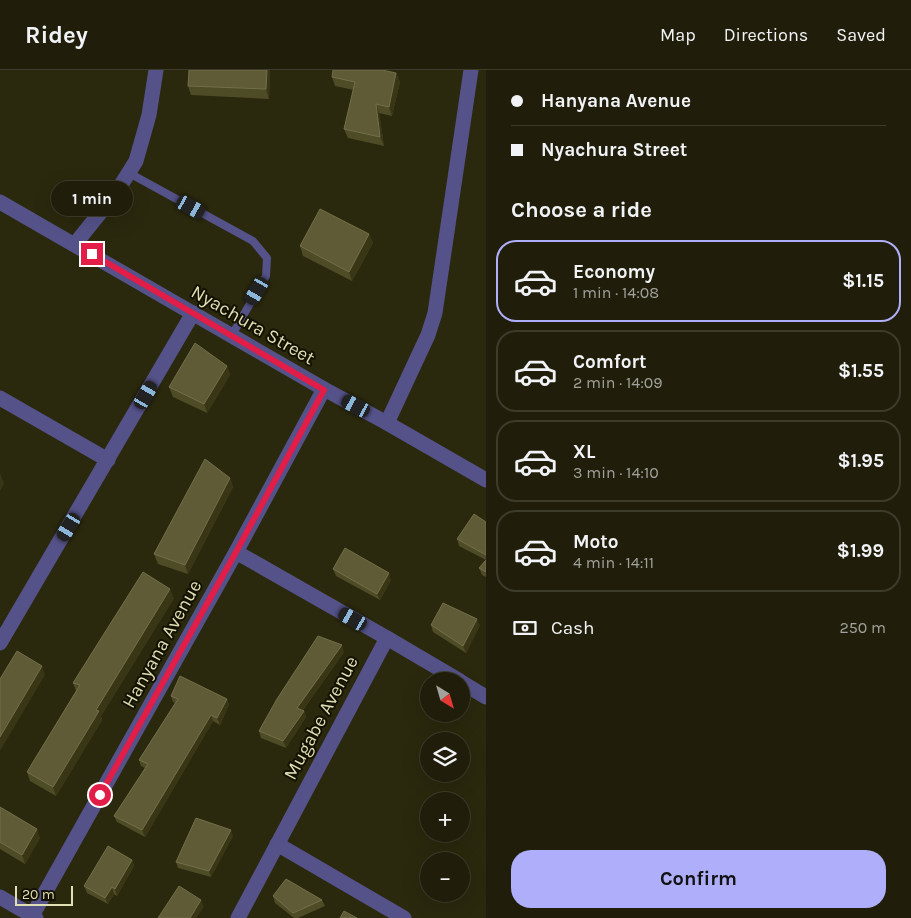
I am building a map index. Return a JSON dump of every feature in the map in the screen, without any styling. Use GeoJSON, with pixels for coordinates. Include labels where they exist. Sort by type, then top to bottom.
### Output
{"type":"FeatureCollection","features":[{"type":"Feature","properties":{"kind":"street"},"geometry":{"type":"LineString","coordinates":[[75,244],[116,193],[136,161],[149,115],[156,70]]}},
{"type":"Feature","properties":{"kind":"street"},"geometry":{"type":"LineString","coordinates":[[388,423],[428,335],[435,313],[471,70]]}},
{"type":"Feature","properties":{"kind":"street","name":"Nyachura Street"},"geometry":{"type":"LineString","coordinates":[[0,202],[324,390],[388,423],[486,480]]}},
{"type":"Feature","properties":{"kind":"street"},"geometry":{"type":"LineString","coordinates":[[0,644],[193,313]]}},
{"type":"Feature","properties":{"kind":"street","name":"Hanyana Avenue"},"geometry":{"type":"LineString","coordinates":[[34,917],[324,390]]}},
{"type":"Feature","properties":{"kind":"street"},"geometry":{"type":"LineString","coordinates":[[0,398],[108,460]]}},
{"type":"Feature","properties":{"kind":"street"},"geometry":{"type":"LineString","coordinates":[[236,552],[444,672]]}},
{"type":"Feature","properties":{"kind":"street","name":"Mugabe Avenue"},"geometry":{"type":"LineString","coordinates":[[238,918],[387,638]]}},
{"type":"Feature","properties":{"kind":"street"},"geometry":{"type":"LineString","coordinates":[[470,687],[486,697]]}},
{"type":"Feature","properties":{"kind":"street"},"geometry":{"type":"LineString","coordinates":[[277,844],[404,918]]}},
{"type":"Feature","properties":{"kind":"street"},"geometry":{"type":"LineString","coordinates":[[0,897],[34,917]]}},
{"type":"Feature","properties":{"kind":"lane"},"geometry":{"type":"LineString","coordinates":[[129,173],[253,241],[266,258],[266,276],[232,336]]}},
{"type":"Feature","properties":{"kind":"building"},"geometry":{"type":"Polygon","coordinates":[[[189,70],[267,70],[266,89],[188,86],[189,70]]]}},
{"type":"Feature","properties":{"kind":"building"},"geometry":{"type":"Polygon","coordinates":[[[333,70],[382,70],[396,73],[389,107],[376,104],[380,137],[344,129],[355,82],[332,77],[333,70]]]}},
{"type":"Feature","properties":{"kind":"building"},"geometry":{"type":"Polygon","coordinates":[[[320,209],[369,234],[349,272],[300,246],[320,209]]]}},
{"type":"Feature","properties":{"kind":"building"},"geometry":{"type":"Polygon","coordinates":[[[195,343],[227,366],[204,404],[169,387],[195,343]]]}},
{"type":"Feature","properties":{"kind":"building"},"geometry":{"type":"Polygon","coordinates":[[[205,459],[230,478],[185,565],[154,554],[205,459]]]}},
{"type":"Feature","properties":{"kind":"building"},"geometry":{"type":"Polygon","coordinates":[[[474,514],[486,522],[486,555],[457,539],[474,514]]]}},
{"type":"Feature","properties":{"kind":"building"},"geometry":{"type":"Polygon","coordinates":[[[345,548],[389,573],[377,594],[333,569],[345,548]]]}},
{"type":"Feature","properties":{"kind":"building"},"geometry":{"type":"Polygon","coordinates":[[[486,560],[486,572],[479,568],[486,560]]]}},
{"type":"Feature","properties":{"kind":"building"},"geometry":{"type":"Polygon","coordinates":[[[143,572],[170,589],[96,710],[99,711],[53,787],[27,772],[80,685],[73,683],[143,572]]]}},
{"type":"Feature","properties":{"kind":"building"},"geometry":{"type":"Polygon","coordinates":[[[443,603],[477,619],[463,646],[431,625],[443,603]]]}},
{"type":"Feature","properties":{"kind":"building"},"geometry":{"type":"Polygon","coordinates":[[[318,636],[342,645],[297,708],[304,711],[283,741],[259,731],[277,699],[318,636]]]}},
{"type":"Feature","properties":{"kind":"building"},"geometry":{"type":"Polygon","coordinates":[[[17,651],[42,666],[0,737],[0,679],[17,651]]]}},
{"type":"Feature","properties":{"kind":"building"},"geometry":{"type":"Polygon","coordinates":[[[180,676],[227,699],[217,718],[211,715],[142,830],[114,816],[148,764],[139,760],[178,699],[171,696],[180,676]]]}},
{"type":"Feature","properties":{"kind":"building"},"geometry":{"type":"Polygon","coordinates":[[[0,807],[37,829],[22,855],[0,842],[0,807]]]}},
{"type":"Feature","properties":{"kind":"building"},"geometry":{"type":"Polygon","coordinates":[[[196,818],[231,830],[209,871],[176,862],[196,818]]]}},
{"type":"Feature","properties":{"kind":"building"},"geometry":{"type":"Polygon","coordinates":[[[108,846],[132,860],[115,889],[112,887],[105,898],[84,886],[108,846]]]}},
{"type":"Feature","properties":{"kind":"building"},"geometry":{"type":"Polygon","coordinates":[[[286,879],[322,900],[293,913],[273,896],[286,879]]]}},
{"type":"Feature","properties":{"kind":"building"},"geometry":{"type":"Polygon","coordinates":[[[179,886],[201,900],[190,918],[158,918],[179,886]]]}},
{"type":"Feature","properties":{"kind":"building"},"geometry":{"type":"Polygon","coordinates":[[[344,911],[357,918],[340,918],[344,911]]]}},
{"type":"Feature","properties":{"kind":"route"},"geometry":{"type":"LineString","coordinates":[[92,254],[324,390],[100,795]]}}]}
